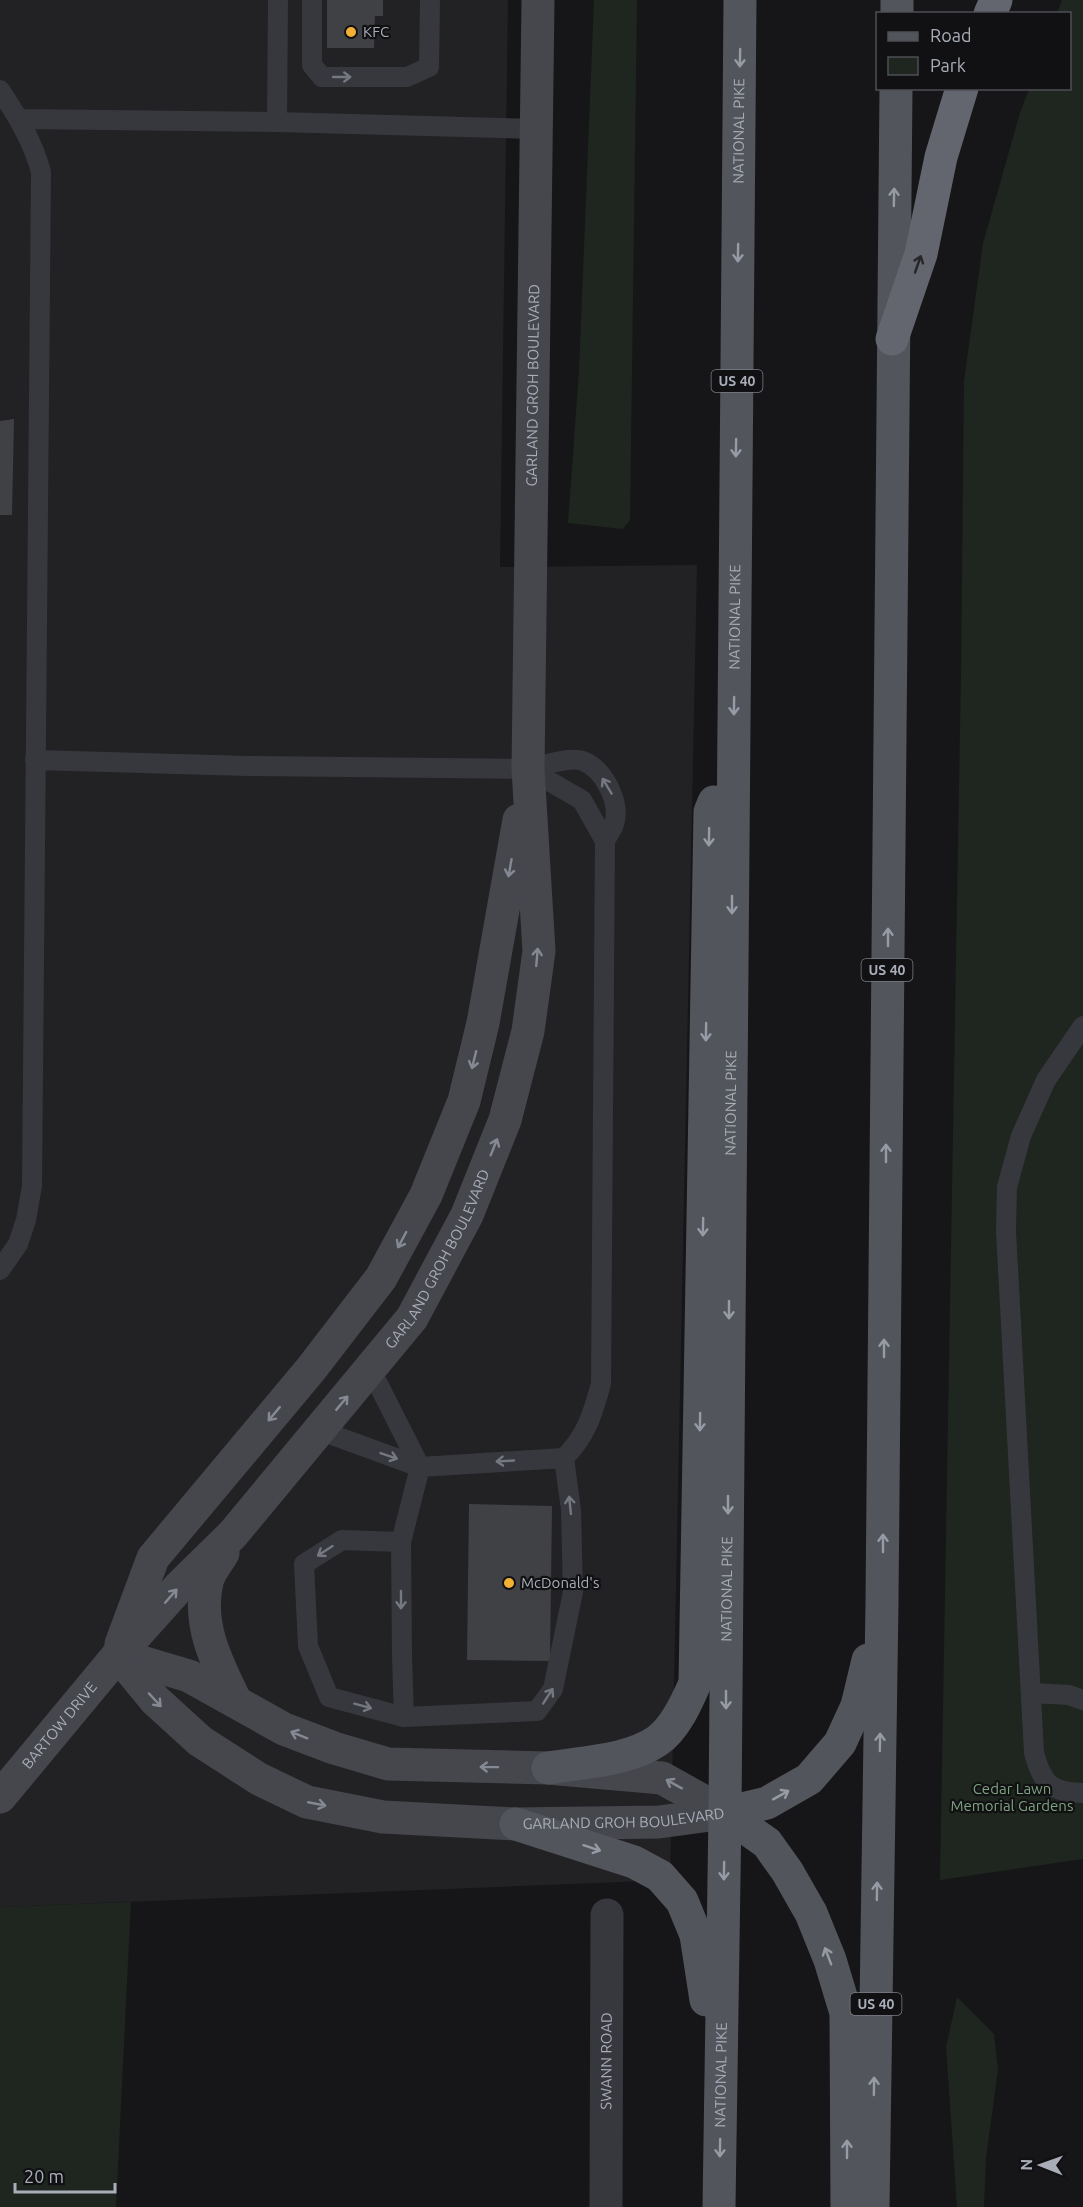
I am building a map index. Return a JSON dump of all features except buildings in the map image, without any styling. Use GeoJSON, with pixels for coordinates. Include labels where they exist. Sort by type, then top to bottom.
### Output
{"type":"FeatureCollection","features":[{"type":"Feature","properties":{"kind":"highway"},"geometry":{"type":"LineString","coordinates":[[892,339],[921,254],[941,157],[961,90]]}},
{"type":"Feature","properties":{"kind":"main road","name":"NATIONAL PIKE"},"geometry":{"type":"LineString","coordinates":[[719,2207],[725,1812],[740,0]]}},
{"type":"Feature","properties":{"kind":"main road","name":"US 40"},"geometry":{"type":"LineString","coordinates":[[873,2207],[882,1602],[896,90]]}},
{"type":"Feature","properties":{"kind":"main road"},"geometry":{"type":"LineString","coordinates":[[548,1768],[633,1754],[658,1740],[682,1711],[695,1683],[710,812],[733,762]]}},
{"type":"Feature","properties":{"kind":"main road"},"geometry":{"type":"LineString","coordinates":[[725,1812],[767,1803],[809,1779],[840,1743],[857,1706],[882,1602]]}},
{"type":"Feature","properties":{"kind":"main road"},"geometry":{"type":"LineString","coordinates":[[725,1812],[767,1842],[787,1871],[811,1914],[830,1960],[846,2013],[847,2207]]}},
{"type":"Feature","properties":{"kind":"main road"},"geometry":{"type":"LineString","coordinates":[[516,1824],[634,1862],[660,1876],[682,1901],[696,1935],[720,2090]]}},
{"type":"Feature","properties":{"kind":"street","name":"GARLAND GROH BOULEVARD"},"geometry":{"type":"LineString","coordinates":[[118,1655],[179,1587],[233,1534],[412,1318],[467,1215],[505,1120],[528,1031],[539,951],[528,770],[538,0]]}},
{"type":"Feature","properties":{"kind":"street","name":"GARLAND GROH BOULEVARD"},"geometry":{"type":"LineString","coordinates":[[118,1655],[153,1558],[311,1369],[381,1278],[426,1195],[464,1101],[478,1045],[528,770]]}},
{"type":"Feature","properties":{"kind":"street"},"geometry":{"type":"LineString","coordinates":[[233,1534],[207,1580],[205,1607],[212,1652],[235,1700]]}},
{"type":"Feature","properties":{"kind":"street","name":"GARLAND GROH BOULEVARD"},"geometry":{"type":"LineString","coordinates":[[118,1655],[189,1676],[284,1729],[334,1748],[388,1764],[548,1768],[662,1778],[725,1812]]}},
{"type":"Feature","properties":{"kind":"street","name":"GARLAND GROH BOULEVARD"},"geometry":{"type":"LineString","coordinates":[[118,1655],[155,1701],[200,1741],[259,1779],[307,1802],[382,1817],[516,1824],[659,1822],[725,1812]]}},
{"type":"Feature","properties":{"kind":"street","name":"BARTOW DRIVE"},"geometry":{"type":"LineString","coordinates":[[0,1797],[118,1655]]}},
{"type":"Feature","properties":{"kind":"street","name":"SWANN ROAD"},"geometry":{"type":"LineString","coordinates":[[606,2207],[607,1915]]}},
{"type":"Feature","properties":{"kind":"lane"},"geometry":{"type":"LineString","coordinates":[[277,122],[278,0]]}},
{"type":"Feature","properties":{"kind":"lane"},"geometry":{"type":"LineString","coordinates":[[312,0],[312,65],[322,77],[407,77],[429,67],[430,0]]}},
{"type":"Feature","properties":{"kind":"lane"},"geometry":{"type":"LineString","coordinates":[[0,90],[36,151],[41,172],[32,1186],[26,1220],[18,1244],[0,1270]]}},
{"type":"Feature","properties":{"kind":"lane"},"geometry":{"type":"LineString","coordinates":[[19,119],[277,122],[536,129]]}},
{"type":"Feature","properties":{"kind":"lane"},"geometry":{"type":"LineString","coordinates":[[35,760],[528,770],[557,762],[582,760],[596,769],[612,793],[615,809],[614,823],[605,841],[601,1384],[589,1425],[577,1444],[564,1458],[420,1467],[319,1430]]}},
{"type":"Feature","properties":{"kind":"lane"},"geometry":{"type":"LineString","coordinates":[[528,770],[582,800],[605,841]]}},
{"type":"Feature","properties":{"kind":"lane"},"geometry":{"type":"LineString","coordinates":[[1083,1026],[1046,1080],[1021,1136],[1007,1187],[1006,1231],[1034,1753],[1040,1772],[1052,1787],[1068,1793],[1083,1793]]}},
{"type":"Feature","properties":{"kind":"lane"},"geometry":{"type":"LineString","coordinates":[[370,1368],[420,1467],[401,1542],[404,1717]]}},
{"type":"Feature","properties":{"kind":"lane"},"geometry":{"type":"LineString","coordinates":[[401,1542],[342,1540],[304,1564],[308,1646],[330,1697],[404,1717],[537,1712],[553,1689],[573,1592],[571,1510],[564,1458]]}},
{"type":"Feature","properties":{"kind":"lane"},"geometry":{"type":"LineString","coordinates":[[1032,1693],[1069,1695],[1083,1700]]}},
{"type":"Feature","properties":{"kind":"shaded area"},"geometry":{"type":"Polygon","coordinates":[[[0,0],[508,0],[500,567],[697,565],[670,1880],[0,1907],[0,0]]]}},
{"type":"Feature","properties":{"kind":"green space"},"geometry":{"type":"Polygon","coordinates":[[[594,0],[637,0],[630,520],[623,529],[568,523],[579,371],[594,0]]]}},
{"type":"Feature","properties":{"kind":"green space","name":"Cedar Lawn Memorial Gardens"},"geometry":{"type":"Polygon","coordinates":[[[1062,0],[1083,0],[1083,1859],[940,1880],[964,381],[983,243],[1020,113],[1029,90],[1071,90],[1071,12],[1057,12],[1062,0]]]}},
{"type":"Feature","properties":{"kind":"green space"},"geometry":{"type":"Polygon","coordinates":[[[131,1902],[116,2207],[0,2207],[0,1907],[131,1902]]]}},
{"type":"Feature","properties":{"kind":"green space"},"geometry":{"type":"Polygon","coordinates":[[[957,1997],[994,2034],[998,2070],[986,2158],[984,2207],[957,2207],[946,2047],[957,1997]]]}},
{"type":"Feature","properties":{"kind":"place","name":"KFC"},"geometry":{"type":"Point","coordinates":[351,32]}},
{"type":"Feature","properties":{"kind":"place","name":"McDonald's"},"geometry":{"type":"Point","coordinates":[509,1583]}}]}
